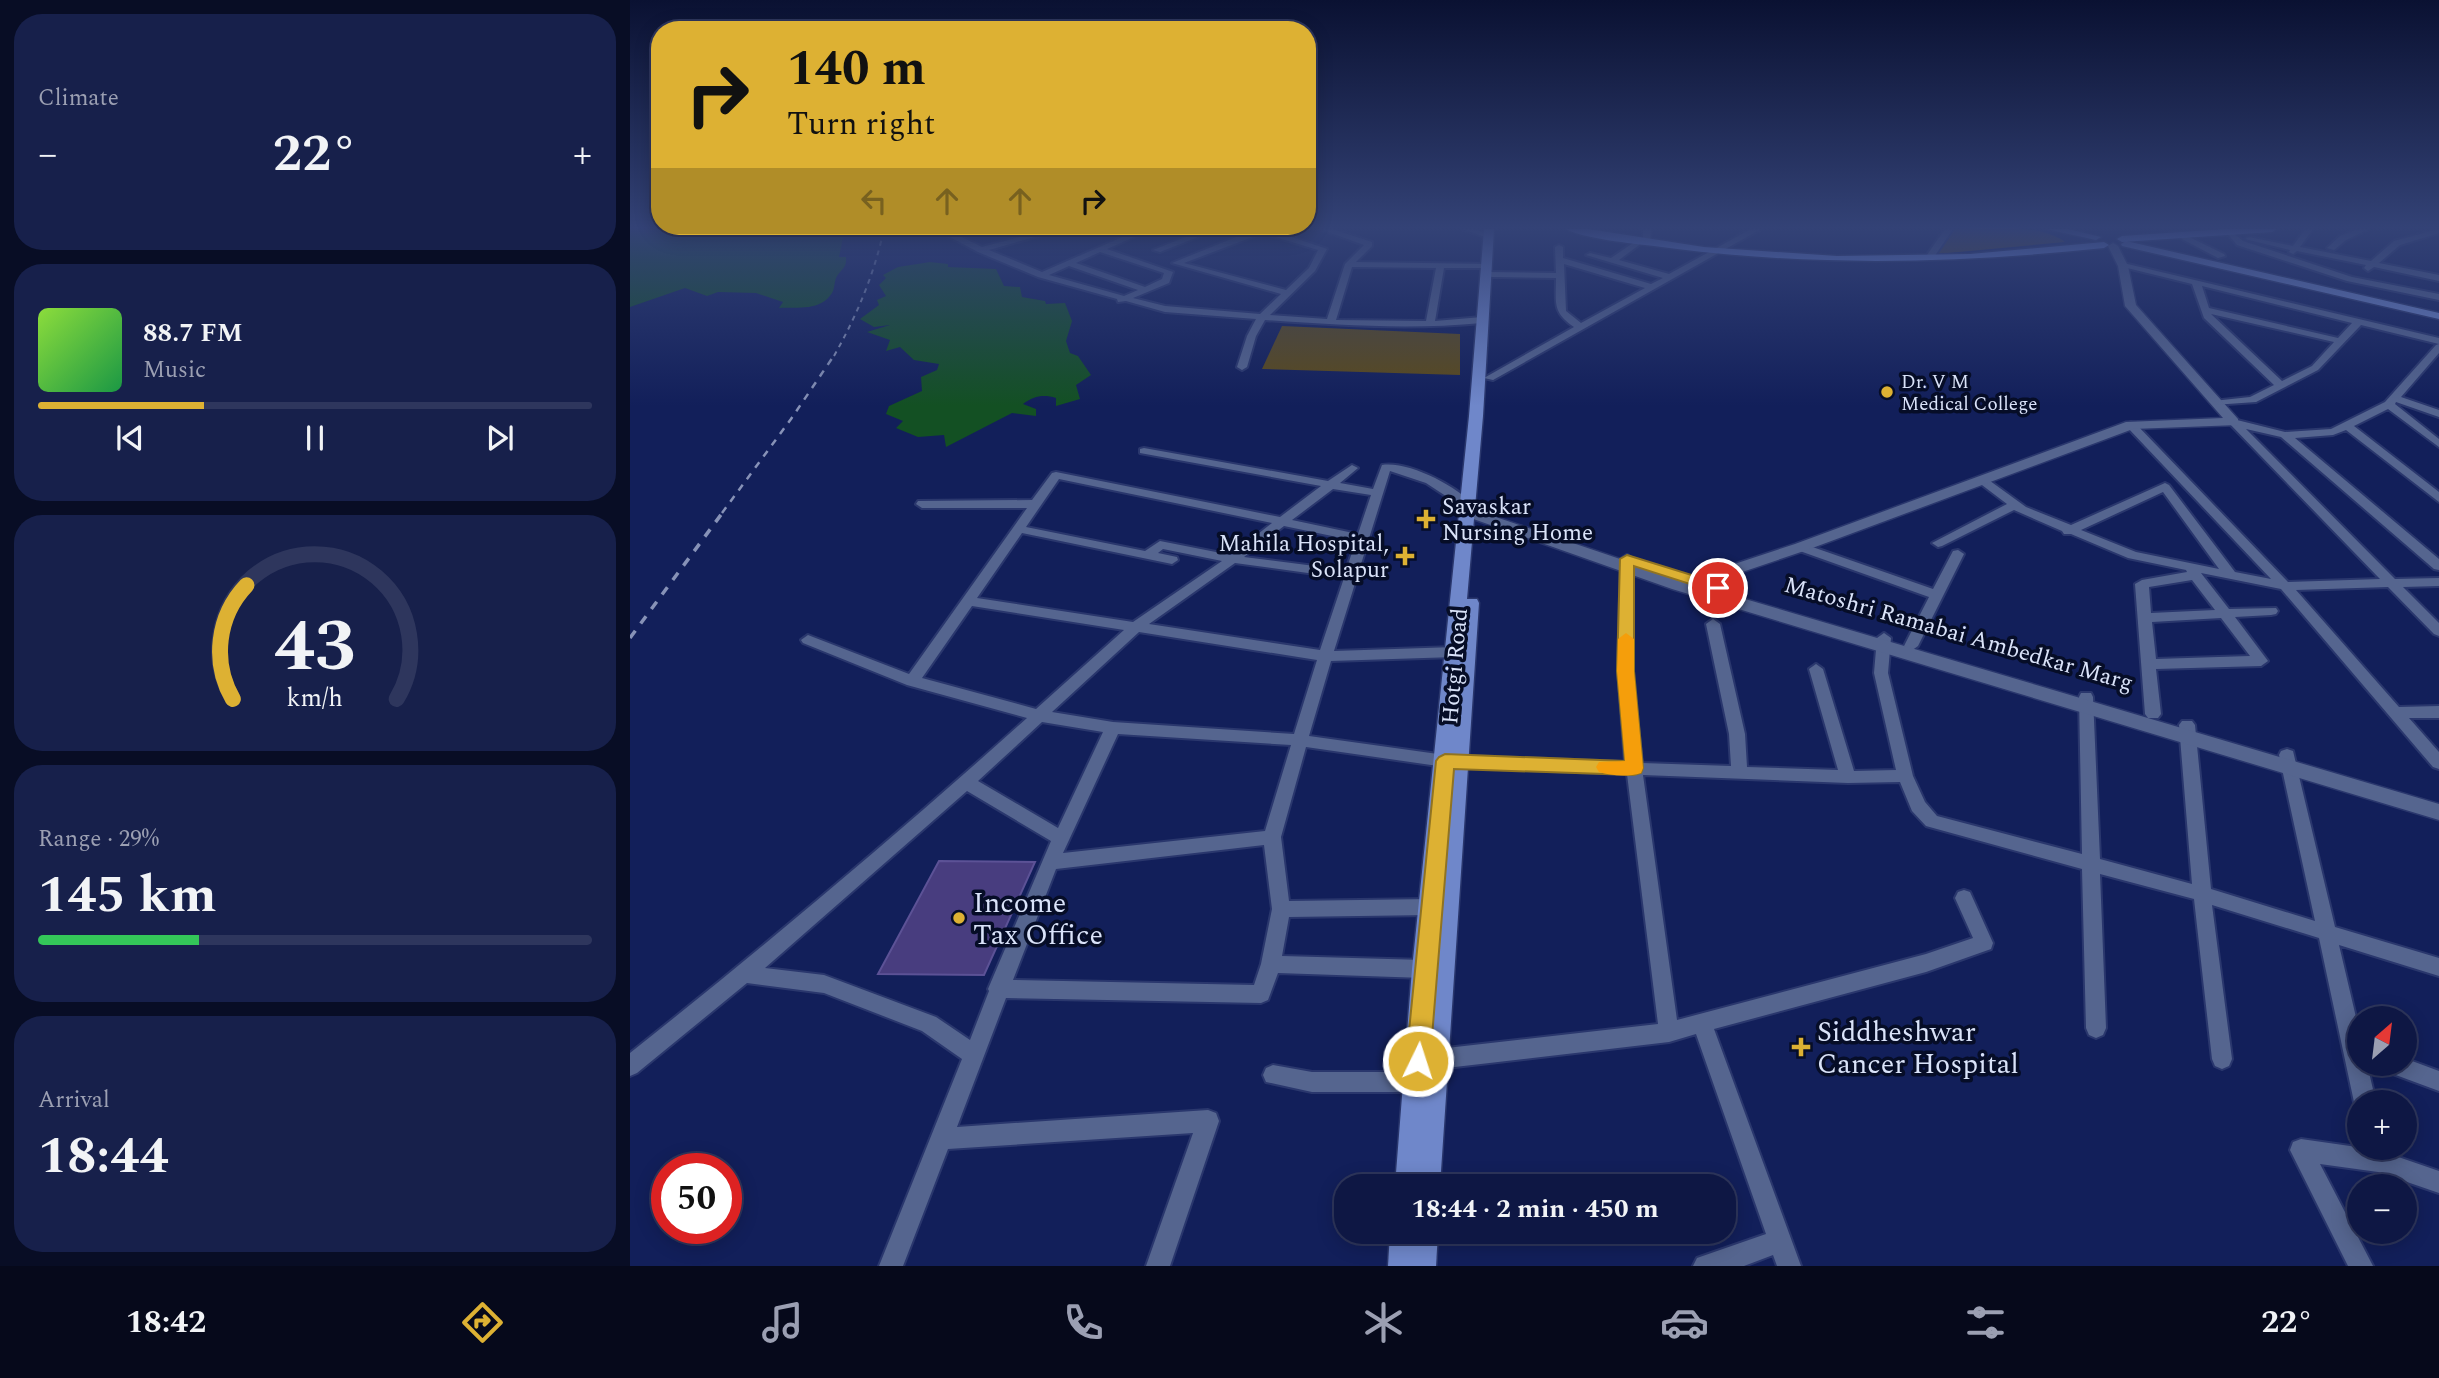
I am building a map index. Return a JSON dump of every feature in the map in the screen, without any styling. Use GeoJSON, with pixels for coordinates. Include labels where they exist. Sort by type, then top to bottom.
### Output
{"type":"FeatureCollection","features":[{"type":"Feature","properties":{"kind":"main road","name":"Hotgi Road"},"geometry":{"type":"LineString","coordinates":[[1426,1174],[1424,969],[1430,907],[1452,762],[1473,510],[1482,320],[1486,288]]}},
{"type":"Feature","properties":{"kind":"main road","name":"Hotgi Road"},"geometry":{"type":"LineString","coordinates":[[1410,1174],[1449,856],[1455,652],[1489,377],[1489,288]]}},
{"type":"Feature","properties":{"kind":"main road"},"geometry":{"type":"LineString","coordinates":[[2314,288],[2439,316]]}},
{"type":"Feature","properties":{"kind":"main road"},"geometry":{"type":"LineString","coordinates":[[1403,1266],[1404,1244]]}},
{"type":"Feature","properties":{"kind":"main road"},"geometry":{"type":"LineString","coordinates":[[1421,1266],[1422,1244]]}},
{"type":"Feature","properties":{"kind":"street"},"geometry":{"type":"LineString","coordinates":[[1083,288],[1164,309],[1261,318],[1330,323],[1430,324],[1482,320]]}},
{"type":"Feature","properties":{"kind":"street"},"geometry":{"type":"LineString","coordinates":[[1269,288],[1287,293]]}},
{"type":"Feature","properties":{"kind":"street"},"geometry":{"type":"LineString","coordinates":[[1242,367],[1254,329],[1261,318],[1292,288]]}},
{"type":"Feature","properties":{"kind":"street"},"geometry":{"type":"LineString","coordinates":[[1330,323],[1341,288]]}},
{"type":"Feature","properties":{"kind":"street"},"geometry":{"type":"LineString","coordinates":[[1430,324],[1436,288]]}},
{"type":"Feature","properties":{"kind":"street"},"geometry":{"type":"LineString","coordinates":[[1561,288],[1561,311],[1580,327]]}},
{"type":"Feature","properties":{"kind":"street"},"geometry":{"type":"LineString","coordinates":[[1489,377],[1649,288]]}},
{"type":"Feature","properties":{"kind":"street"},"geometry":{"type":"LineString","coordinates":[[2127,288],[2131,306],[2233,422],[2439,631]]}},
{"type":"Feature","properties":{"kind":"street"},"geometry":{"type":"LineString","coordinates":[[2198,288],[2207,316],[2280,385]]}},
{"type":"Feature","properties":{"kind":"street"},"geometry":{"type":"LineString","coordinates":[[2221,288],[2439,341]]}},
{"type":"Feature","properties":{"kind":"street"},"geometry":{"type":"LineString","coordinates":[[2395,288],[2439,297]]}},
{"type":"Feature","properties":{"kind":"street"},"geometry":{"type":"LineString","coordinates":[[1121,300],[1144,289]]}},
{"type":"Feature","properties":{"kind":"street"},"geometry":{"type":"LineString","coordinates":[[2205,310],[2340,341]]}},
{"type":"Feature","properties":{"kind":"street"},"geometry":{"type":"LineString","coordinates":[[2217,403],[2252,400],[2315,368],[2359,321]]}},
{"type":"Feature","properties":{"kind":"street"},"geometry":{"type":"LineString","coordinates":[[1698,582],[1801,547],[2131,425],[2233,422],[2284,435],[2333,432],[2392,401],[2439,347]]}},
{"type":"Feature","properties":{"kind":"street"},"geometry":{"type":"LineString","coordinates":[[2392,401],[2439,414]]}},
{"type":"Feature","properties":{"kind":"street"},"geometry":{"type":"LineString","coordinates":[[2392,401],[2439,444]]}},
{"type":"Feature","properties":{"kind":"street"},"geometry":{"type":"LineString","coordinates":[[2131,425],[2285,586],[2439,763]]}},
{"type":"Feature","properties":{"kind":"street"},"geometry":{"type":"LineString","coordinates":[[2346,425],[2439,498]]}},
{"type":"Feature","properties":{"kind":"street"},"geometry":{"type":"LineString","coordinates":[[2284,435],[2439,566]]}},
{"type":"Feature","properties":{"kind":"street"},"geometry":{"type":"LineString","coordinates":[[1144,451],[1377,493]]}},
{"type":"Feature","properties":{"kind":"street"},"geometry":{"type":"LineString","coordinates":[[998,989],[1261,994],[1271,964],[1281,909],[1272,837],[1361,538],[1386,467],[1404,469],[1426,477],[1473,510],[1627,564],[2187,730],[2288,761],[2439,813]]}},
{"type":"Feature","properties":{"kind":"street"},"geometry":{"type":"LineString","coordinates":[[630,1066],[744,974],[966,782],[1138,625],[1234,559],[1352,468]]}},
{"type":"Feature","properties":{"kind":"street"},"geometry":{"type":"LineString","coordinates":[[912,681],[1056,475],[1361,538]]}},
{"type":"Feature","properties":{"kind":"street"},"geometry":{"type":"LineString","coordinates":[[1982,480],[2015,505],[2068,531],[2133,555],[2192,571],[2231,575],[2285,586],[2439,582]]}},
{"type":"Feature","properties":{"kind":"street"},"geometry":{"type":"LineString","coordinates":[[2068,531],[2165,487],[2231,575]]}},
{"type":"Feature","properties":{"kind":"street"},"geometry":{"type":"LineString","coordinates":[[922,503],[1037,504]]}},
{"type":"Feature","properties":{"kind":"street"},"geometry":{"type":"LineString","coordinates":[[1938,543],[2015,505]]}},
{"type":"Feature","properties":{"kind":"street"},"geometry":{"type":"LineString","coordinates":[[1020,528],[1172,560]]}},
{"type":"Feature","properties":{"kind":"street"},"geometry":{"type":"LineString","coordinates":[[1148,555],[1160,545],[1234,559],[1350,575]]}},
{"type":"Feature","properties":{"kind":"street"},"geometry":{"type":"LineString","coordinates":[[1801,547],[1937,595]]}},
{"type":"Feature","properties":{"kind":"street"},"geometry":{"type":"LineString","coordinates":[[1911,646],[1958,554]]}},
{"type":"Feature","properties":{"kind":"street"},"geometry":{"type":"LineString","coordinates":[[1627,564],[1625,671],[1634,768],[1668,1032]]}},
{"type":"Feature","properties":{"kind":"street","name":"Matoshri Ramabai Ambedkar Marg"},"geometry":{"type":"LineString","coordinates":[[1627,564],[1698,582],[1884,642],[1911,646],[2086,701],[2153,714],[2187,730]]}},
{"type":"Feature","properties":{"kind":"street"},"geometry":{"type":"LineString","coordinates":[[2148,664],[2261,661],[2192,571]]}},
{"type":"Feature","properties":{"kind":"street"},"geometry":{"type":"LineString","coordinates":[[2153,714],[2142,584],[2192,571]]}},
{"type":"Feature","properties":{"kind":"street"},"geometry":{"type":"LineString","coordinates":[[968,601],[1138,625],[1325,656],[1455,652]]}},
{"type":"Feature","properties":{"kind":"street"},"geometry":{"type":"LineString","coordinates":[[2145,618],[2271,611]]}},
{"type":"Feature","properties":{"kind":"street"},"geometry":{"type":"LineString","coordinates":[[1713,624],[1737,734],[1739,773]]}},
{"type":"Feature","properties":{"kind":"street"},"geometry":{"type":"LineString","coordinates":[[808,640],[912,681],[1041,716],[1113,728],[1299,740],[1452,762],[1848,777],[1905,776]]}},
{"type":"Feature","properties":{"kind":"street"},"geometry":{"type":"LineString","coordinates":[[1884,642],[1881,673],[1905,776],[1917,806],[1932,821],[2202,894],[2439,967]]}},
{"type":"Feature","properties":{"kind":"street"},"geometry":{"type":"LineString","coordinates":[[1816,669],[1848,777]]}},
{"type":"Feature","properties":{"kind":"street"},"geometry":{"type":"LineString","coordinates":[[2086,701],[2096,1028]]}},
{"type":"Feature","properties":{"kind":"street"},"geometry":{"type":"LineString","coordinates":[[2395,713],[2439,712]]}},
{"type":"Feature","properties":{"kind":"street"},"geometry":{"type":"LineString","coordinates":[[891,1266],[1050,862],[1113,728]]}},
{"type":"Feature","properties":{"kind":"street"},"geometry":{"type":"LineString","coordinates":[[2187,730],[2202,894],[2222,1059]]}},
{"type":"Feature","properties":{"kind":"street"},"geometry":{"type":"LineString","coordinates":[[2288,761],[2439,801]]}},
{"type":"Feature","properties":{"kind":"street"},"geometry":{"type":"LineString","coordinates":[[2288,761],[2347,1015]]}},
{"type":"Feature","properties":{"kind":"street"},"geometry":{"type":"LineString","coordinates":[[966,782],[1061,838]]}},
{"type":"Feature","properties":{"kind":"street"},"geometry":{"type":"LineString","coordinates":[[1050,862],[1272,837]]}},
{"type":"Feature","properties":{"kind":"street"},"geometry":{"type":"LineString","coordinates":[[1273,1075],[1312,1082],[1668,1032],[1702,1024],[1926,963],[1984,943],[1964,898]]}},
{"type":"Feature","properties":{"kind":"street"},"geometry":{"type":"LineString","coordinates":[[1281,909],[1430,907]]}},
{"type":"Feature","properties":{"kind":"street"},"geometry":{"type":"LineString","coordinates":[[1271,964],[1424,969]]}},
{"type":"Feature","properties":{"kind":"street"},"geometry":{"type":"LineString","coordinates":[[744,974],[824,984],[929,1024],[973,1055]]}},
{"type":"Feature","properties":{"kind":"street"},"geometry":{"type":"LineString","coordinates":[[1702,1024],[1789,1266]]}},
{"type":"Feature","properties":{"kind":"street"},"geometry":{"type":"LineString","coordinates":[[2417,1073],[2439,1081]]}},
{"type":"Feature","properties":{"kind":"street"},"geometry":{"type":"LineString","coordinates":[[940,1139],[1208,1121],[1158,1266]]}},
{"type":"Feature","properties":{"kind":"street"},"geometry":{"type":"LineString","coordinates":[[2347,1152],[2301,1150],[2361,1266]]}},
{"type":"Feature","properties":{"kind":"street"},"geometry":{"type":"LineString","coordinates":[[2390,1160],[2439,1182]]}},
{"type":"Feature","properties":{"kind":"street"},"geometry":{"type":"LineString","coordinates":[[1704,1266],[1720,1263],[1780,1241]]}},
{"type":"Feature","properties":{"kind":"shaded area"},"geometry":{"type":"Polygon","coordinates":[[[630,288],[685,288],[630,307],[630,288]]]}},
{"type":"Feature","properties":{"kind":"shaded area"},"geometry":{"type":"Polygon","coordinates":[[[685,288],[834,288],[822,303],[808,307],[779,308],[783,302],[756,293],[718,292],[707,296],[685,288]]]}},
{"type":"Feature","properties":{"kind":"shaded area"},"geometry":{"type":"Polygon","coordinates":[[[881,288],[1020,288],[1022,297],[1045,301],[1046,304],[1065,303],[1072,321],[1066,341],[1070,353],[1078,356],[1091,375],[1076,385],[1080,399],[1056,406],[1056,398],[1043,396],[1023,404],[1036,409],[1036,416],[1012,413],[946,447],[944,435],[918,437],[896,428],[903,421],[886,414],[889,406],[922,391],[921,377],[937,370],[939,364],[914,360],[900,347],[886,351],[890,340],[867,332],[890,325],[874,327],[860,319],[879,305],[877,300],[886,296],[881,288]]]}},
{"type":"Feature","properties":{"kind":"shaded area"},"geometry":{"type":"Polygon","coordinates":[[[1282,326],[1460,334],[1460,375],[1262,369],[1282,326]]]}},
{"type":"Feature","properties":{"kind":"building","name":"Income Tax Office"},"geometry":{"type":"Polygon","coordinates":[[[939,861],[1035,862],[984,975],[878,974],[939,861]]]}},
{"type":"Feature","properties":{"kind":"railway"},"geometry":{"type":"LineString","coordinates":[[834,356],[866,288]]}},
{"type":"Feature","properties":{"kind":"railway"},"geometry":{"type":"LineString","coordinates":[[722,513],[835,354]]}},
{"type":"Feature","properties":{"kind":"railway"},"geometry":{"type":"LineString","coordinates":[[630,638],[723,512]]}},
{"type":"Feature","properties":{"kind":"slow traffic"},"geometry":{"type":"LineString","coordinates":[[1605,767],[1634,768],[1625,671],[1626,639]]}},
{"type":"Feature","properties":{"kind":"place","name":"Dr. V M Medical College"},"geometry":{"type":"Point","coordinates":[1887,392]}},
{"type":"Feature","properties":{"kind":"place","name":"Savaskar Nursing Home"},"geometry":{"type":"Point","coordinates":[1426,519]}},
{"type":"Feature","properties":{"kind":"place","name":"Mahila Hospital, Solapur"},"geometry":{"type":"Point","coordinates":[1405,556]}},
{"type":"Feature","properties":{"kind":"place","name":"Income Tax Office"},"geometry":{"type":"Point","coordinates":[959,918]}},
{"type":"Feature","properties":{"kind":"place","name":"Siddheshwar Cancer Hospital"},"geometry":{"type":"Point","coordinates":[1801,1047]}},
{"type":"Feature","properties":{"kind":"route"},"geometry":{"type":"LineString","coordinates":[[1418,1061],[1424,969],[1445,761],[1634,768],[1625,671],[1627,559],[1718,588]]}}]}
